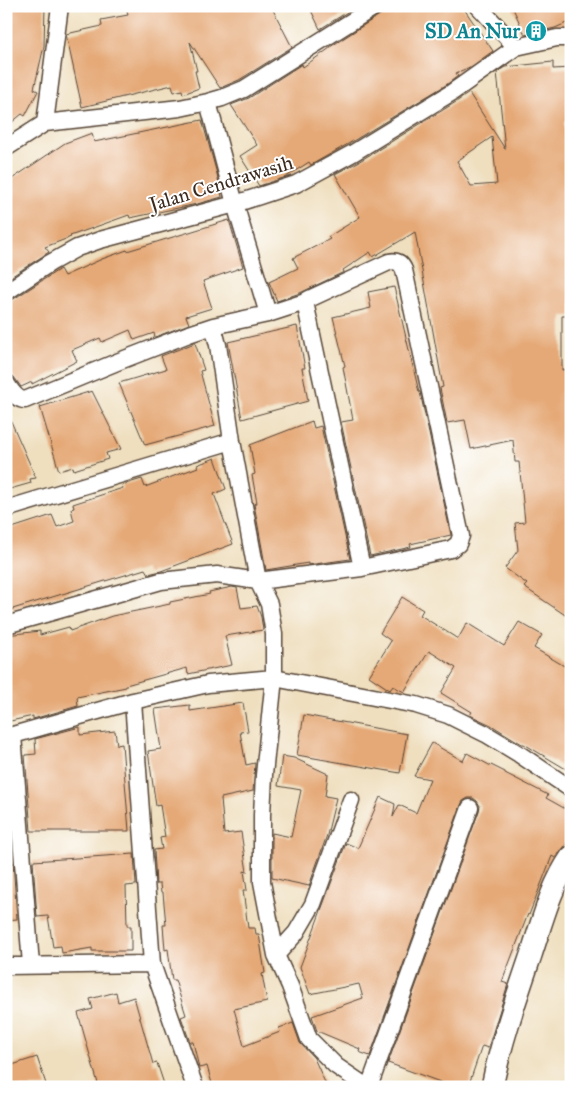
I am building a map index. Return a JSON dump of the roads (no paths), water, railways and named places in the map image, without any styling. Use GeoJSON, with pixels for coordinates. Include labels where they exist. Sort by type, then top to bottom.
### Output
{"type":"FeatureCollection","features":[{"type":"Feature","properties":{"kind":"street"},"geometry":{"type":"LineString","coordinates":[[6,148],[45,123],[145,112],[222,98],[244,89],[376,6]]}},
{"type":"Feature","properties":{"kind":"street"},"geometry":{"type":"LineString","coordinates":[[478,6],[516,47],[557,38],[571,38]]}},
{"type":"Feature","properties":{"kind":"street"},"geometry":{"type":"LineString","coordinates":[[45,123],[63,7]]}},
{"type":"Feature","properties":{"kind":"street","name":"Jalan Cendrawasih"},"geometry":{"type":"LineString","coordinates":[[6,292],[77,248],[100,240],[236,204],[296,184],[353,154],[451,94],[516,47]]}},
{"type":"Feature","properties":{"kind":"street"},"geometry":{"type":"LineString","coordinates":[[208,102],[268,314]]}},
{"type":"Feature","properties":{"kind":"street"},"geometry":{"type":"LineString","coordinates":[[6,383],[19,400],[25,400],[189,334],[213,326],[268,314],[305,302],[389,262],[398,262],[404,270],[460,536],[458,544],[451,549],[362,568],[258,581],[217,575],[161,581],[6,625]]}},
{"type":"Feature","properties":{"kind":"street"},"geometry":{"type":"LineString","coordinates":[[305,302],[362,568]]}},
{"type":"Feature","properties":{"kind":"street"},"geometry":{"type":"LineString","coordinates":[[213,326],[218,344],[232,441],[258,581],[269,604],[274,634],[274,678],[262,815],[262,882],[276,955],[290,986],[309,1039],[336,1066],[368,1087],[470,808]]}},
{"type":"Feature","properties":{"kind":"street"},"geometry":{"type":"LineString","coordinates":[[6,509],[232,441]]}},
{"type":"Feature","properties":{"kind":"street"},"geometry":{"type":"LineString","coordinates":[[31,965],[10,736],[133,701],[208,684],[274,678],[416,705],[448,715],[486,734],[571,789]]}},
{"type":"Feature","properties":{"kind":"street"},"geometry":{"type":"LineString","coordinates":[[133,701],[152,964],[195,1087]]}},
{"type":"Feature","properties":{"kind":"street"},"geometry":{"type":"LineString","coordinates":[[276,955],[296,933],[313,904],[351,800]]}},
{"type":"Feature","properties":{"kind":"street"},"geometry":{"type":"LineString","coordinates":[[492,1087],[497,1062],[513,1008],[548,902],[561,872],[571,857]]}},
{"type":"Feature","properties":{"kind":"street"},"geometry":{"type":"LineString","coordinates":[[6,966],[152,964]]}},
{"type":"Feature","properties":{"kind":"place","name":"SD An Nur"},"geometry":{"type":"Point","coordinates":[536,31]}}]}
